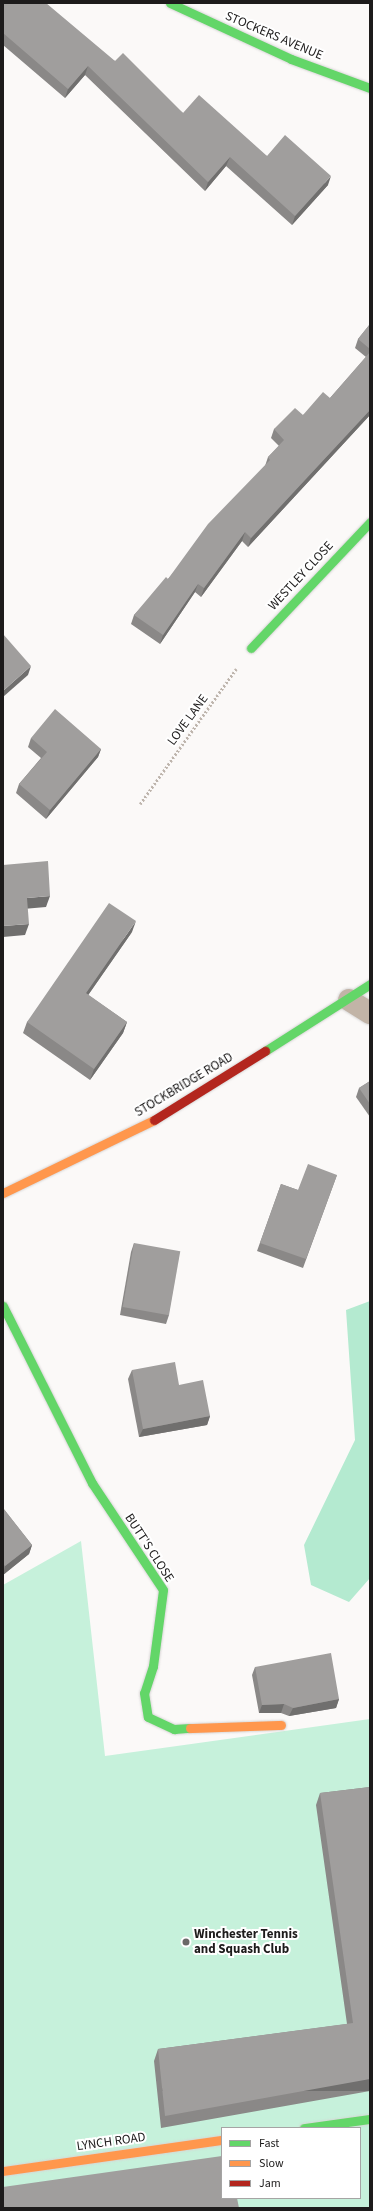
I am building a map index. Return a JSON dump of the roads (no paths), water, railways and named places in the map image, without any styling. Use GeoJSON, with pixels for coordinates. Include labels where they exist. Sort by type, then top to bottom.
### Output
{"type":"FeatureCollection","features":[{"type":"Feature","properties":{"kind":"street","name":"STOCKERS AVENUE"},"geometry":{"type":"LineString","coordinates":[[170,3],[291,59],[370,88]]}},
{"type":"Feature","properties":{"kind":"street","name":"WESTLEY CLOSE"},"geometry":{"type":"LineString","coordinates":[[252,648],[370,522]]}},
{"type":"Feature","properties":{"kind":"street","name":"STOCKBRIDGE ROAD"},"geometry":{"type":"LineString","coordinates":[[3,1193],[145,1124],[349,1000],[370,984]]}},
{"type":"Feature","properties":{"kind":"street"},"geometry":{"type":"LineString","coordinates":[[349,1000],[370,1013]]}},
{"type":"Feature","properties":{"kind":"street","name":"BUTT'S CLOSE"},"geometry":{"type":"LineString","coordinates":[[3,1306],[92,1483],[162,1590],[162,1614],[144,1694],[148,1717],[174,1729],[281,1725]]}},
{"type":"Feature","properties":{"kind":"street"},"geometry":{"type":"LineString","coordinates":[[311,2127],[370,2119]]}},
{"type":"Feature","properties":{"kind":"street","name":"LYNCH ROAD"},"geometry":{"type":"LineString","coordinates":[[3,2171],[221,2140]]}},
{"type":"Feature","properties":{"kind":"place","name":"Winchester Tennis and Squash Club"},"geometry":{"type":"Point","coordinates":[186,1942]}}]}
